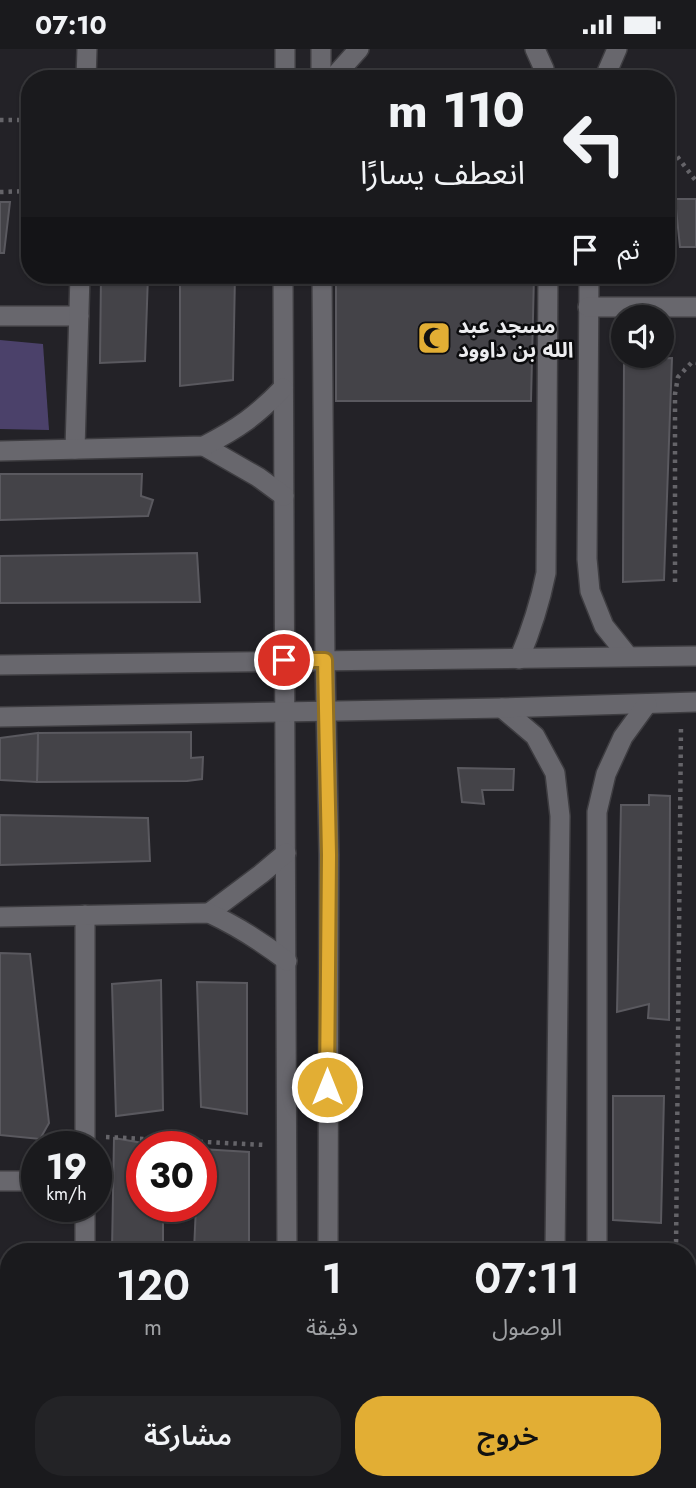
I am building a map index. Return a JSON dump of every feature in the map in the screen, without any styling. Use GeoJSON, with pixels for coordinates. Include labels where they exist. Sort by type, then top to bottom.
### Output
{"type":"FeatureCollection","features":[{"type":"Feature","properties":{"kind":"street"},"geometry":{"type":"LineString","coordinates":[[86,70],[87,49]]}},
{"type":"Feature","properties":{"kind":"street"},"geometry":{"type":"LineString","coordinates":[[285,49],[285,70]]}},
{"type":"Feature","properties":{"kind":"street"},"geometry":{"type":"LineString","coordinates":[[321,49],[321,70]]}},
{"type":"Feature","properties":{"kind":"street"},"geometry":{"type":"LineString","coordinates":[[340,70],[359,49]]}},
{"type":"Feature","properties":{"kind":"street"},"geometry":{"type":"LineString","coordinates":[[534,49],[544,70]]}},
{"type":"Feature","properties":{"kind":"street"},"geometry":{"type":"LineString","coordinates":[[608,70],[617,49]]}},
{"type":"Feature","properties":{"kind":"street"},"geometry":{"type":"LineString","coordinates":[[75,449],[80,284]]}},
{"type":"Feature","properties":{"kind":"street"},"geometry":{"type":"LineString","coordinates":[[284,284],[287,1243]]}},
{"type":"Feature","properties":{"kind":"street"},"geometry":{"type":"LineString","coordinates":[[322,284],[329,855],[328,1243]]}},
{"type":"Feature","properties":{"kind":"street"},"geometry":{"type":"LineString","coordinates":[[519,659],[540,603],[546,573],[548,284]]}},
{"type":"Feature","properties":{"kind":"street"},"geometry":{"type":"LineString","coordinates":[[589,284],[587,559],[590,591],[604,627],[628,656]]}},
{"type":"Feature","properties":{"kind":"street"},"geometry":{"type":"LineString","coordinates":[[588,307],[696,307]]}},
{"type":"Feature","properties":{"kind":"street"},"geometry":{"type":"LineString","coordinates":[[0,316],[79,316]]}},
{"type":"Feature","properties":{"kind":"street"},"geometry":{"type":"LineString","coordinates":[[0,451],[204,446],[233,431],[260,411],[283,388]]}},
{"type":"Feature","properties":{"kind":"street"},"geometry":{"type":"LineString","coordinates":[[204,446],[231,460],[284,496]]}},
{"type":"Feature","properties":{"kind":"street"},"geometry":{"type":"LineString","coordinates":[[0,664],[696,656]]}},
{"type":"Feature","properties":{"kind":"street"},"geometry":{"type":"LineString","coordinates":[[0,717],[688,703]]}},
{"type":"Feature","properties":{"kind":"street"},"geometry":{"type":"LineString","coordinates":[[597,1243],[597,812],[606,773],[623,737],[647,704]]}},
{"type":"Feature","properties":{"kind":"street"},"geometry":{"type":"LineString","coordinates":[[502,708],[535,736],[555,773],[560,816],[555,1243]]}},
{"type":"Feature","properties":{"kind":"street"},"geometry":{"type":"LineString","coordinates":[[209,913],[286,853]]}},
{"type":"Feature","properties":{"kind":"street"},"geometry":{"type":"LineString","coordinates":[[0,917],[209,913],[262,942],[287,961]]}},
{"type":"Feature","properties":{"kind":"street"},"geometry":{"type":"LineString","coordinates":[[85,915],[85,1131]]}},
{"type":"Feature","properties":{"kind":"street"},"geometry":{"type":"LineString","coordinates":[[0,1181],[21,1181]]}},
{"type":"Feature","properties":{"kind":"street"},"geometry":{"type":"LineString","coordinates":[[85,1222],[85,1243]]}},
{"type":"Feature","properties":{"kind":"path"},"geometry":{"type":"LineString","coordinates":[[0,120],[21,120]]}},
{"type":"Feature","properties":{"kind":"path"},"geometry":{"type":"LineString","coordinates":[[675,153],[696,181]]}},
{"type":"Feature","properties":{"kind":"path"},"geometry":{"type":"LineString","coordinates":[[0,192],[21,191]]}},
{"type":"Feature","properties":{"kind":"path"},"geometry":{"type":"LineString","coordinates":[[675,582],[675,394],[678,377],[692,362],[696,363]]}},
{"type":"Feature","properties":{"kind":"path"},"geometry":{"type":"LineString","coordinates":[[676,1243],[688,703]]}},
{"type":"Feature","properties":{"kind":"path"},"geometry":{"type":"LineString","coordinates":[[112,1142],[287,1146]]}},
{"type":"Feature","properties":{"kind":"shaded area"},"geometry":{"type":"Polygon","coordinates":[[[0,340],[43,344],[49,430],[0,429],[0,340]]]}},
{"type":"Feature","properties":{"kind":"building"},"geometry":{"type":"Polygon","coordinates":[[[675,199],[696,199],[696,247],[680,247],[675,199]]]}},
{"type":"Feature","properties":{"kind":"building"},"geometry":{"type":"Polygon","coordinates":[[[0,202],[10,202],[4,253],[0,253],[0,202]]]}},
{"type":"Feature","properties":{"kind":"building"},"geometry":{"type":"Polygon","coordinates":[[[101,284],[148,284],[145,361],[100,363],[101,284]]]}},
{"type":"Feature","properties":{"kind":"building"},"geometry":{"type":"Polygon","coordinates":[[[180,284],[235,284],[233,380],[180,386],[180,284]]]}},
{"type":"Feature","properties":{"kind":"building","name":"مسجد عبد الله بن داوود"},"geometry":{"type":"Polygon","coordinates":[[[336,284],[534,284],[531,401],[336,401],[336,284]]]}},
{"type":"Feature","properties":{"kind":"building"},"geometry":{"type":"Polygon","coordinates":[[[624,368],[672,368],[664,580],[623,582],[624,368]]]}},
{"type":"Feature","properties":{"kind":"building"},"geometry":{"type":"Polygon","coordinates":[[[0,474],[142,474],[141,496],[153,500],[148,516],[0,520],[0,474]]]}},
{"type":"Feature","properties":{"kind":"building"},"geometry":{"type":"Polygon","coordinates":[[[197,553],[200,602],[0,603],[0,556],[197,553]]]}},
{"type":"Feature","properties":{"kind":"building"},"geometry":{"type":"Polygon","coordinates":[[[191,732],[191,758],[203,757],[202,779],[37,782],[38,733],[191,732]]]}},
{"type":"Feature","properties":{"kind":"building"},"geometry":{"type":"Polygon","coordinates":[[[38,733],[37,782],[0,780],[0,738],[38,733]]]}},
{"type":"Feature","properties":{"kind":"building"},"geometry":{"type":"Polygon","coordinates":[[[458,768],[514,769],[513,790],[482,790],[484,804],[462,802],[458,768]]]}},
{"type":"Feature","properties":{"kind":"building"},"geometry":{"type":"Polygon","coordinates":[[[649,795],[670,796],[669,1020],[648,1018],[649,1004],[617,1012],[621,805],[649,805],[649,795]]]}},
{"type":"Feature","properties":{"kind":"building"},"geometry":{"type":"Polygon","coordinates":[[[0,815],[148,818],[150,861],[0,865],[0,815]]]}},
{"type":"Feature","properties":{"kind":"building"},"geometry":{"type":"Polygon","coordinates":[[[0,953],[30,954],[49,1123],[44,1131],[21,1131],[21,1137],[0,1135],[0,953]]]}},
{"type":"Feature","properties":{"kind":"building"},"geometry":{"type":"Polygon","coordinates":[[[161,980],[163,1110],[116,1116],[112,984],[161,980]]]}},
{"type":"Feature","properties":{"kind":"building"},"geometry":{"type":"Polygon","coordinates":[[[197,982],[247,983],[247,1114],[201,1107],[197,982]]]}},
{"type":"Feature","properties":{"kind":"building"},"geometry":{"type":"Polygon","coordinates":[[[613,1096],[664,1096],[661,1223],[613,1220],[613,1096]]]}},
{"type":"Feature","properties":{"kind":"building"},"geometry":{"type":"Polygon","coordinates":[[[114,1138],[126,1140],[126,1222],[163,1222],[163,1243],[112,1243],[114,1138]]]}},
{"type":"Feature","properties":{"kind":"building"},"geometry":{"type":"Polygon","coordinates":[[[217,1150],[249,1152],[249,1243],[194,1243],[195,1222],[217,1222],[217,1150]]]}},
{"type":"Feature","properties":{"kind":"place","name":"مسجد عبد الله بن داوود"},"geometry":{"type":"Point","coordinates":[434,338]}},
{"type":"Feature","properties":{"kind":"route"},"geometry":{"type":"LineString","coordinates":[[284,660],[325,660],[329,855],[327,1087]]}}]}
